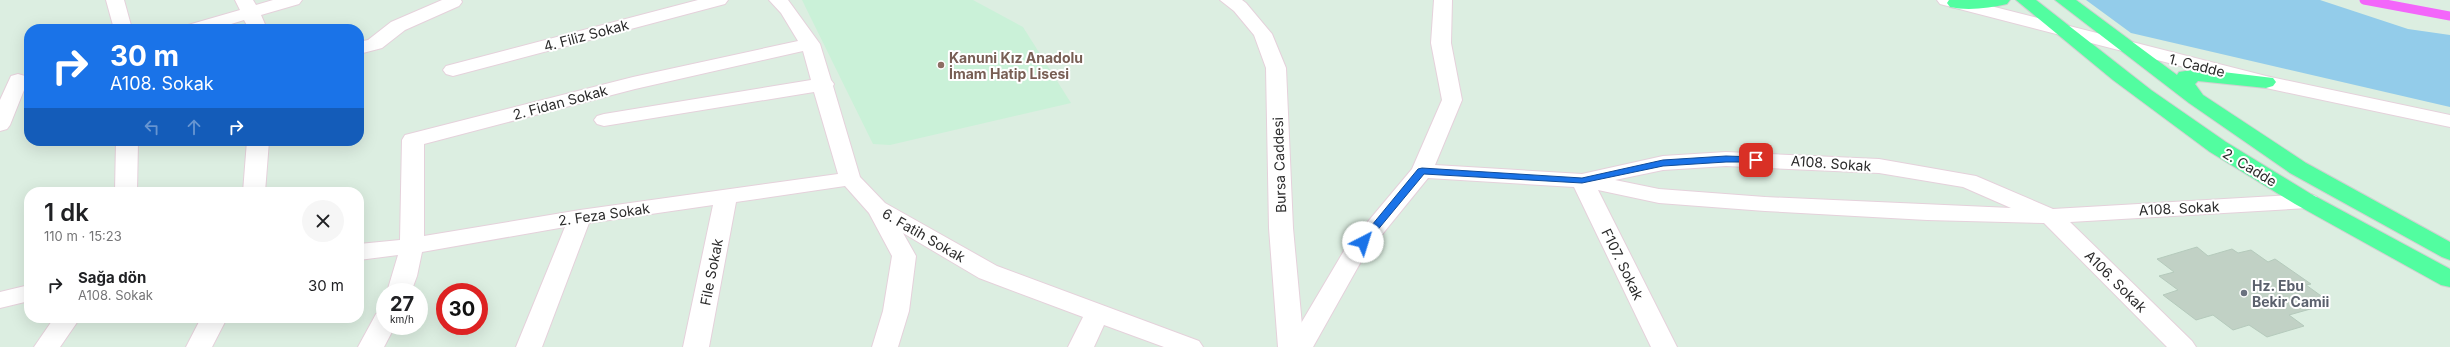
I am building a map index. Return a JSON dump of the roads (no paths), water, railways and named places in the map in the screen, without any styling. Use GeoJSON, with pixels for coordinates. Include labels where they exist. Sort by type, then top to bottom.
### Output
{"type":"FeatureCollection","features":[{"type":"Feature","properties":{"kind":"main road"},"geometry":{"type":"LineString","coordinates":[[1951,1],[1986,3],[2001,0]]}},
{"type":"Feature","properties":{"kind":"main road","name":"2. Cadde"},"geometry":{"type":"LineString","coordinates":[[2025,0],[2138,91],[2212,143],[2308,201],[2450,279]]}},
{"type":"Feature","properties":{"kind":"main road","name":"2. Cadde"},"geometry":{"type":"LineString","coordinates":[[2064,0],[2196,99],[2298,168],[2450,252]]}},
{"type":"Feature","properties":{"kind":"main road"},"geometry":{"type":"LineString","coordinates":[[2196,99],[2185,84],[2186,76],[2198,75],[2266,82]]}},
{"type":"Feature","properties":{"kind":"street"},"geometry":{"type":"LineString","coordinates":[[115,0],[122,24]]}},
{"type":"Feature","properties":{"kind":"street"},"geometry":{"type":"LineString","coordinates":[[214,24],[293,0]]}},
{"type":"Feature","properties":{"kind":"street","name":"4. Filiz Sokak"},"geometry":{"type":"LineString","coordinates":[[453,70],[719,0]]}},
{"type":"Feature","properties":{"kind":"street","name":"6. Fatih Sokak"},"geometry":{"type":"LineString","coordinates":[[778,0],[788,10],[810,44],[824,84],[850,179],[877,208],[988,272],[1097,314],[1190,347]]}},
{"type":"Feature","properties":{"kind":"street","name":"Bursa Caddesi"},"geometry":{"type":"LineString","coordinates":[[1229,0],[1240,7],[1263,34],[1276,68],[1281,228],[1291,347]]}},
{"type":"Feature","properties":{"kind":"street"},"geometry":{"type":"LineString","coordinates":[[1300,347],[1353,254],[1422,171],[1452,100],[1440,43],[1443,0]]}},
{"type":"Feature","properties":{"kind":"street","name":"1. Cadde"},"geometry":{"type":"LineString","coordinates":[[1951,1],[2065,32],[2266,82],[2450,121]]}},
{"type":"Feature","properties":{"kind":"street"},"geometry":{"type":"LineString","coordinates":[[364,47],[375,44],[398,26],[453,2]]}},
{"type":"Feature","properties":{"kind":"street","name":"2. Fidan Sokak"},"geometry":{"type":"LineString","coordinates":[[411,246],[413,140],[633,83],[810,44]]}},
{"type":"Feature","properties":{"kind":"street"},"geometry":{"type":"LineString","coordinates":[[0,125],[16,81]]}},
{"type":"Feature","properties":{"kind":"street"},"geometry":{"type":"LineString","coordinates":[[604,120],[824,84]]}},
{"type":"Feature","properties":{"kind":"street"},"geometry":{"type":"LineString","coordinates":[[126,187],[127,146]]}},
{"type":"Feature","properties":{"kind":"street"},"geometry":{"type":"LineString","coordinates":[[254,187],[258,146]]}},
{"type":"Feature","properties":{"kind":"street","name":"A108. Sokak"},"geometry":{"type":"LineString","coordinates":[[1582,181],[1663,163],[1726,159],[1879,166],[1968,181],[2050,216]]}},
{"type":"Feature","properties":{"kind":"street","name":"A108. Sokak"},"geometry":{"type":"LineString","coordinates":[[1422,171],[1582,181],[1659,196],[1765,204],[1927,213],[2050,216],[2308,201]]}},
{"type":"Feature","properties":{"kind":"street","name":"2. Feza Sokak"},"geometry":{"type":"LineString","coordinates":[[364,251],[411,246],[580,217],[850,179]]}},
{"type":"Feature","properties":{"kind":"street","name":"F107. Sokak"},"geometry":{"type":"LineString","coordinates":[[1582,181],[1664,347]]}},
{"type":"Feature","properties":{"kind":"street","name":"File Sokak"},"geometry":{"type":"LineString","coordinates":[[696,347],[726,197]]}},
{"type":"Feature","properties":{"kind":"street"},"geometry":{"type":"LineString","coordinates":[[877,208],[904,256],[896,311],[885,347]]}},
{"type":"Feature","properties":{"kind":"street","name":"A106. Sokak"},"geometry":{"type":"LineString","coordinates":[[2050,216],[2182,347]]}},
{"type":"Feature","properties":{"kind":"street"},"geometry":{"type":"LineString","coordinates":[[529,347],[580,217]]}},
{"type":"Feature","properties":{"kind":"street"},"geometry":{"type":"LineString","coordinates":[[403,283],[411,246]]}},
{"type":"Feature","properties":{"kind":"street"},"geometry":{"type":"LineString","coordinates":[[0,300],[24,294]]}},
{"type":"Feature","properties":{"kind":"street"},"geometry":{"type":"LineString","coordinates":[[1081,347],[1097,314]]}},
{"type":"Feature","properties":{"kind":"street"},"geometry":{"type":"LineString","coordinates":[[47,347],[64,323]]}},
{"type":"Feature","properties":{"kind":"street"},"geometry":{"type":"LineString","coordinates":[[199,347],[211,323]]}},
{"type":"Feature","properties":{"kind":"street"},"geometry":{"type":"LineString","coordinates":[[371,347],[377,335]]}},
{"type":"Feature","properties":{"kind":"waterway"},"geometry":{"type":"LineString","coordinates":[[2364,0],[2450,16]]}},
{"type":"Feature","properties":{"kind":"place","name":"Kanuni Kız Anadolu İmam Hatip Lisesi"},"geometry":{"type":"Point","coordinates":[941,65]}},
{"type":"Feature","properties":{"kind":"place","name":"Hz. Ebu Bekir Camii"},"geometry":{"type":"Point","coordinates":[2244,293]}}]}
